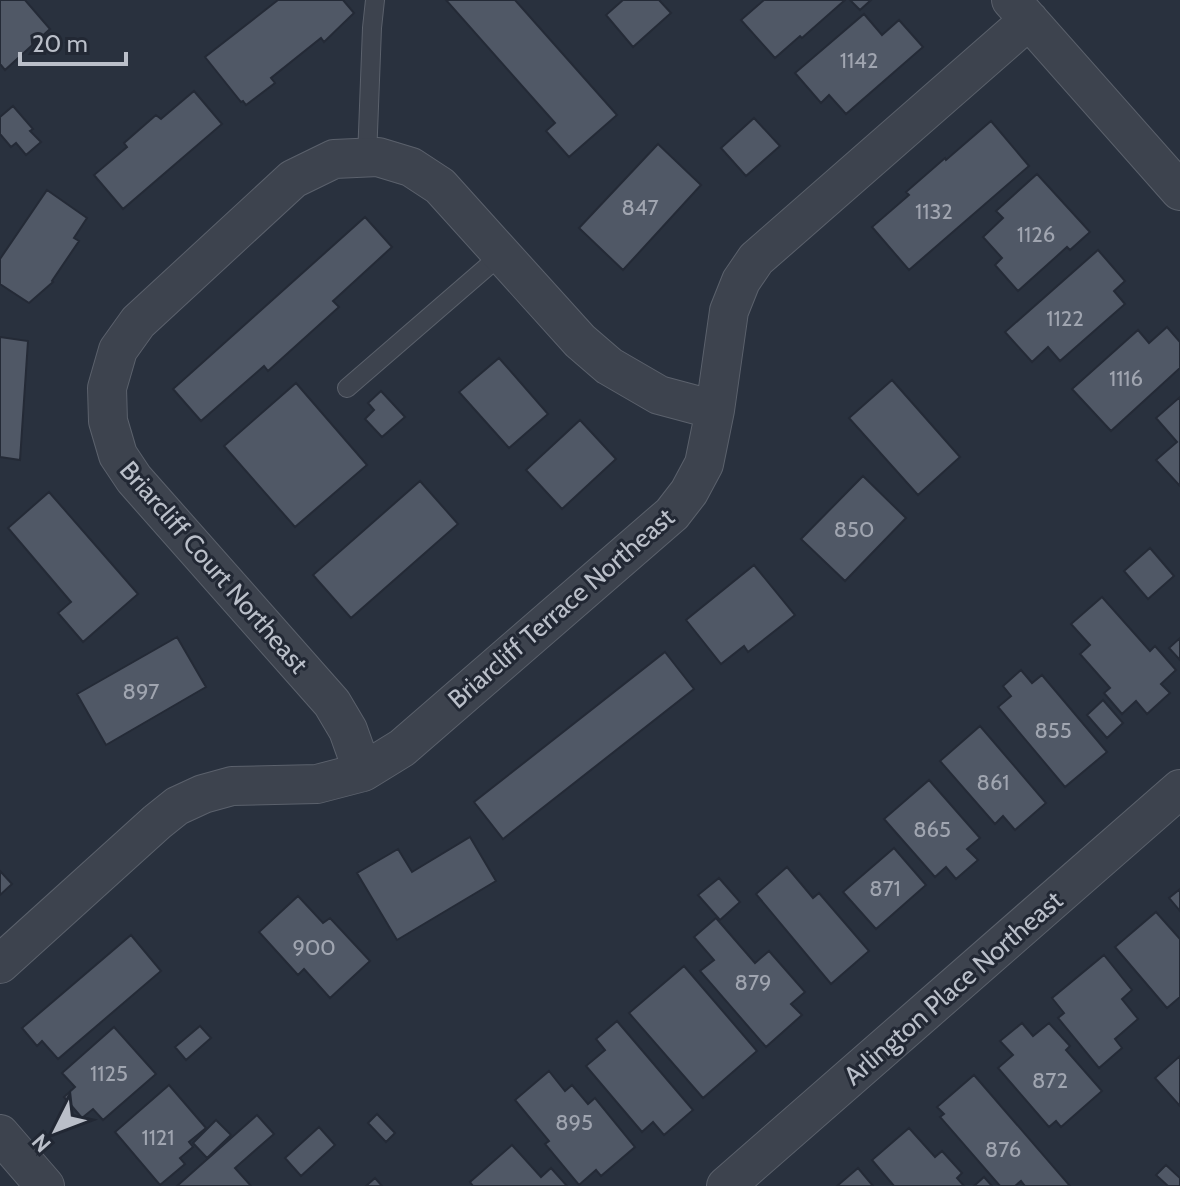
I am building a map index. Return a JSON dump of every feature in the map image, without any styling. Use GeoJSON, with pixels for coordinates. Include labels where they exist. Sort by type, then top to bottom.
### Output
{"type":"FeatureCollection","features":[{"type":"Feature","properties":{"kind":"street"},"geometry":{"type":"LineString","coordinates":[[1020,10],[1180,191]]}},
{"type":"Feature","properties":{"kind":"street","name":"Briarcliff Terrace Northeast"},"geometry":{"type":"LineString","coordinates":[[0,964],[177,806],[232,786],[317,784],[363,772],[402,748],[672,514],[689,492],[704,464],[729,311],[741,281],[756,259],[1020,10]]}},
{"type":"Feature","properties":{"kind":"street","name":"Briarcliff Court Northeast"},"geometry":{"type":"LineString","coordinates":[[363,772],[348,730],[332,703],[134,479],[118,455],[108,421],[107,388],[118,350],[138,322],[293,179],[334,159],[378,157],[411,167],[440,186],[580,341],[609,366],[659,395],[715,410]]}},
{"type":"Feature","properties":{"kind":"street","name":"Arlington Place Northeast"},"geometry":{"type":"LineString","coordinates":[[726,1186],[1180,789]]}},
{"type":"Feature","properties":{"kind":"street"},"geometry":{"type":"LineString","coordinates":[[0,1134],[45,1186]]}},
{"type":"Feature","properties":{"kind":"lane"},"geometry":{"type":"LineString","coordinates":[[367,158],[375,0]]}},
{"type":"Feature","properties":{"kind":"lane"},"geometry":{"type":"LineString","coordinates":[[347,388],[502,254]]}},
{"type":"Feature","properties":{"kind":"building"},"geometry":{"type":"Polygon","coordinates":[[[0,0],[25,0],[50,29],[5,70],[0,64],[0,0]]]}},
{"type":"Feature","properties":{"kind":"building"},"geometry":{"type":"Polygon","coordinates":[[[278,0],[343,0],[354,13],[324,42],[321,38],[271,78],[275,83],[246,105],[205,57],[278,0]]]}},
{"type":"Feature","properties":{"kind":"building"},"geometry":{"type":"Polygon","coordinates":[[[446,0],[515,0],[617,115],[569,157],[546,131],[555,123],[446,0]]]}},
{"type":"Feature","properties":{"kind":"building"},"geometry":{"type":"Polygon","coordinates":[[[623,0],[659,0],[671,13],[633,47],[606,15],[623,0]]]}},
{"type":"Feature","properties":{"kind":"building"},"geometry":{"type":"Polygon","coordinates":[[[764,0],[845,0],[775,58],[741,20],[764,0]]]}},
{"type":"Feature","properties":{"kind":"building"},"geometry":{"type":"Polygon","coordinates":[[[850,0],[871,0],[860,10],[850,0]]]}},
{"type":"Feature","properties":{"kind":"building"},"geometry":{"type":"Polygon","coordinates":[[[864,14],[882,35],[899,20],[923,47],[846,114],[829,95],[821,103],[795,73],[864,14]]]}},
{"type":"Feature","properties":{"kind":"building"},"geometry":{"type":"Polygon","coordinates":[[[194,91],[222,124],[123,209],[94,175],[127,147],[124,143],[156,115],[161,119],[194,91]]]}},
{"type":"Feature","properties":{"kind":"building"},"geometry":{"type":"Polygon","coordinates":[[[13,106],[41,142],[26,155],[16,143],[11,147],[0,134],[0,117],[13,106]]]}},
{"type":"Feature","properties":{"kind":"building"},"geometry":{"type":"Polygon","coordinates":[[[754,118],[780,146],[746,176],[721,148],[754,118]]]}},
{"type":"Feature","properties":{"kind":"building"},"geometry":{"type":"Polygon","coordinates":[[[991,121],[1029,166],[909,270],[872,227],[909,195],[906,192],[991,121]]]}},
{"type":"Feature","properties":{"kind":"building"},"geometry":{"type":"Polygon","coordinates":[[[658,144],[701,185],[623,270],[579,228],[658,144]]]}},
{"type":"Feature","properties":{"kind":"building"},"geometry":{"type":"Polygon","coordinates":[[[1037,174],[1090,232],[1070,250],[1067,247],[1018,291],[995,265],[1002,258],[983,237],[1003,218],[996,211],[1037,174]]]}},
{"type":"Feature","properties":{"kind":"building"},"geometry":{"type":"Polygon","coordinates":[[[47,190],[87,218],[74,238],[79,241],[53,282],[29,303],[0,284],[0,259],[47,190]]]}},
{"type":"Feature","properties":{"kind":"building"},"geometry":{"type":"Polygon","coordinates":[[[365,217],[392,247],[333,301],[339,307],[268,371],[264,366],[201,421],[173,389],[365,217]]]}},
{"type":"Feature","properties":{"kind":"building"},"geometry":{"type":"Polygon","coordinates":[[[1098,250],[1125,281],[1114,291],[1125,304],[1060,361],[1048,347],[1032,362],[1005,332],[1098,250]]]}},
{"type":"Feature","properties":{"kind":"building"},"geometry":{"type":"Polygon","coordinates":[[[1167,327],[1180,342],[1180,368],[1111,431],[1072,389],[1138,330],[1149,343],[1167,327]]]}},
{"type":"Feature","properties":{"kind":"building"},"geometry":{"type":"Polygon","coordinates":[[[0,337],[28,341],[20,460],[0,457],[0,337]]]}},
{"type":"Feature","properties":{"kind":"building"},"geometry":{"type":"Polygon","coordinates":[[[499,358],[548,414],[509,448],[459,392],[499,358]]]}},
{"type":"Feature","properties":{"kind":"building"},"geometry":{"type":"Polygon","coordinates":[[[892,380],[960,457],[918,495],[849,418],[892,380]]]}},
{"type":"Feature","properties":{"kind":"building"},"geometry":{"type":"Polygon","coordinates":[[[296,383],[367,465],[295,527],[224,446],[296,383]]]}},
{"type":"Feature","properties":{"kind":"building"},"geometry":{"type":"Polygon","coordinates":[[[381,391],[405,417],[382,437],[365,419],[374,410],[368,403],[381,391]]]}},
{"type":"Feature","properties":{"kind":"building"},"geometry":{"type":"Polygon","coordinates":[[[1180,397],[1180,486],[1156,460],[1177,442],[1156,418],[1180,397]]]}},
{"type":"Feature","properties":{"kind":"building"},"geometry":{"type":"Polygon","coordinates":[[[580,420],[616,459],[562,509],[526,470],[580,420]]]}},
{"type":"Feature","properties":{"kind":"building"},"geometry":{"type":"Polygon","coordinates":[[[863,476],[906,518],[845,581],[801,539],[863,476]]]}},
{"type":"Feature","properties":{"kind":"building"},"geometry":{"type":"Polygon","coordinates":[[[420,481],[458,524],[351,618],[313,575],[420,481]]]}},
{"type":"Feature","properties":{"kind":"building"},"geometry":{"type":"Polygon","coordinates":[[[49,492],[138,594],[83,642],[58,613],[71,602],[8,528],[49,492]]]}},
{"type":"Feature","properties":{"kind":"building"},"geometry":{"type":"Polygon","coordinates":[[[1150,548],[1174,576],[1148,599],[1124,571],[1150,548]]]}},
{"type":"Feature","properties":{"kind":"building"},"geometry":{"type":"Polygon","coordinates":[[[754,565],[795,615],[748,652],[744,646],[721,664],[686,620],[754,565]]]}},
{"type":"Feature","properties":{"kind":"building"},"geometry":{"type":"Polygon","coordinates":[[[1102,597],[1150,651],[1155,646],[1176,670],[1161,684],[1170,693],[1147,714],[1136,701],[1122,714],[1104,693],[1110,688],[1080,654],[1090,645],[1071,624],[1102,597]]]}},
{"type":"Feature","properties":{"kind":"building"},"geometry":{"type":"Polygon","coordinates":[[[177,637],[206,687],[106,745],[77,694],[177,637]]]}},
{"type":"Feature","properties":{"kind":"building"},"geometry":{"type":"Polygon","coordinates":[[[1180,638],[1180,660],[1169,648],[1180,638]]]}},
{"type":"Feature","properties":{"kind":"building"},"geometry":{"type":"Polygon","coordinates":[[[665,652],[694,689],[503,839],[474,802],[665,652]]]}},
{"type":"Feature","properties":{"kind":"building"},"geometry":{"type":"Polygon","coordinates":[[[1021,670],[1032,683],[1042,675],[1107,752],[1065,787],[998,707],[1011,696],[1003,686],[1021,670]]]}},
{"type":"Feature","properties":{"kind":"building"},"geometry":{"type":"Polygon","coordinates":[[[1103,700],[1123,723],[1107,738],[1087,715],[1103,700]]]}},
{"type":"Feature","properties":{"kind":"building"},"geometry":{"type":"Polygon","coordinates":[[[980,726],[1046,803],[1015,830],[1003,816],[995,824],[940,761],[980,726]]]}},
{"type":"Feature","properties":{"kind":"building"},"geometry":{"type":"Polygon","coordinates":[[[929,780],[980,838],[967,849],[978,860],[956,879],[946,867],[935,877],[884,819],[929,780]]]}},
{"type":"Feature","properties":{"kind":"building"},"geometry":{"type":"Polygon","coordinates":[[[470,837],[496,881],[397,940],[357,873],[398,849],[412,872],[470,837]]]}},
{"type":"Feature","properties":{"kind":"building"},"geometry":{"type":"Polygon","coordinates":[[[894,848],[926,885],[876,929],[843,892],[894,848]]]}},
{"type":"Feature","properties":{"kind":"building"},"geometry":{"type":"Polygon","coordinates":[[[787,867],[813,898],[819,893],[869,951],[831,984],[756,894],[787,867]]]}},
{"type":"Feature","properties":{"kind":"building"},"geometry":{"type":"Polygon","coordinates":[[[0,871],[12,884],[0,895],[0,871]]]}},
{"type":"Feature","properties":{"kind":"building"},"geometry":{"type":"Polygon","coordinates":[[[719,878],[740,902],[720,920],[698,895],[719,878]]]}},
{"type":"Feature","properties":{"kind":"building"},"geometry":{"type":"Polygon","coordinates":[[[1180,889],[1180,911],[1169,898],[1180,889]]]}},
{"type":"Feature","properties":{"kind":"building"},"geometry":{"type":"Polygon","coordinates":[[[298,896],[323,923],[330,918],[370,961],[330,998],[304,969],[298,975],[259,932],[298,896]]]}},
{"type":"Feature","properties":{"kind":"building"},"geometry":{"type":"Polygon","coordinates":[[[1156,912],[1180,939],[1180,997],[1167,1008],[1115,947],[1156,912]]]}},
{"type":"Feature","properties":{"kind":"building"},"geometry":{"type":"Polygon","coordinates":[[[716,918],[755,963],[769,951],[805,992],[791,1004],[802,1015],[766,1047],[700,971],[714,960],[694,937],[716,918]]]}},
{"type":"Feature","properties":{"kind":"building"},"geometry":{"type":"Polygon","coordinates":[[[131,935],[161,971],[58,1059],[42,1041],[37,1046],[22,1028],[131,935]]]}},
{"type":"Feature","properties":{"kind":"building"},"geometry":{"type":"Polygon","coordinates":[[[1104,955],[1132,990],[1122,999],[1138,1019],[1115,1039],[1122,1048],[1099,1068],[1058,1018],[1064,1013],[1052,998],[1104,955]]]}},
{"type":"Feature","properties":{"kind":"building"},"geometry":{"type":"Polygon","coordinates":[[[684,966],[757,1051],[703,1098],[629,1013],[684,966]]]}},
{"type":"Feature","properties":{"kind":"building"},"geometry":{"type":"Polygon","coordinates":[[[617,1021],[693,1110],[664,1135],[653,1122],[642,1132],[586,1066],[605,1050],[596,1039],[617,1021]]]}},
{"type":"Feature","properties":{"kind":"building"},"geometry":{"type":"Polygon","coordinates":[[[1022,1023],[1033,1036],[1049,1023],[1070,1046],[1066,1050],[1102,1091],[1061,1127],[1056,1121],[1049,1127],[998,1068],[1013,1055],[1000,1041],[1022,1023]]]}},
{"type":"Feature","properties":{"kind":"building"},"geometry":{"type":"Polygon","coordinates":[[[200,1026],[211,1038],[186,1060],[175,1047],[200,1026]]]}},
{"type":"Feature","properties":{"kind":"building"},"geometry":{"type":"Polygon","coordinates":[[[114,1027],[156,1074],[103,1120],[93,1109],[82,1118],[64,1097],[75,1087],[62,1073],[114,1027]]]}},
{"type":"Feature","properties":{"kind":"building"},"geometry":{"type":"Polygon","coordinates":[[[1180,1056],[1180,1106],[1155,1078],[1180,1056]]]}},
{"type":"Feature","properties":{"kind":"building"},"geometry":{"type":"Polygon","coordinates":[[[549,1071],[565,1091],[572,1085],[588,1104],[595,1098],[635,1147],[601,1176],[596,1170],[579,1185],[545,1144],[549,1141],[515,1100],[549,1071]]]}},
{"type":"Feature","properties":{"kind":"building"},"geometry":{"type":"Polygon","coordinates":[[[974,1075],[1070,1186],[1025,1186],[1021,1181],[1015,1186],[1000,1186],[940,1117],[944,1114],[937,1107],[974,1075]]]}},
{"type":"Feature","properties":{"kind":"building"},"geometry":{"type":"Polygon","coordinates":[[[169,1085],[206,1128],[189,1142],[193,1147],[180,1158],[185,1164],[160,1185],[115,1132],[169,1085]]]}},
{"type":"Feature","properties":{"kind":"building"},"geometry":{"type":"Polygon","coordinates":[[[377,1114],[395,1133],[386,1142],[368,1123],[377,1114]]]}},
{"type":"Feature","properties":{"kind":"building"},"geometry":{"type":"Polygon","coordinates":[[[257,1115],[274,1134],[235,1168],[251,1186],[177,1186],[257,1115]]]}},
{"type":"Feature","properties":{"kind":"building"},"geometry":{"type":"Polygon","coordinates":[[[216,1120],[231,1135],[207,1158],[193,1143],[216,1120]]]}},
{"type":"Feature","properties":{"kind":"building"},"geometry":{"type":"Polygon","coordinates":[[[319,1127],[335,1145],[301,1176],[285,1158],[319,1127]]]}},
{"type":"Feature","properties":{"kind":"building"},"geometry":{"type":"Polygon","coordinates":[[[909,1128],[935,1157],[942,1151],[962,1173],[957,1178],[964,1186],[894,1186],[872,1160],[909,1128]]]}},
{"type":"Feature","properties":{"kind":"building"},"geometry":{"type":"Polygon","coordinates":[[[512,1145],[541,1177],[551,1168],[567,1186],[473,1186],[470,1182],[512,1145]]]}},
{"type":"Feature","properties":{"kind":"building"},"geometry":{"type":"Polygon","coordinates":[[[1166,1165],[1180,1178],[1180,1186],[1168,1186],[1156,1175],[1166,1165]]]}},
{"type":"Feature","properties":{"kind":"building"},"geometry":{"type":"Polygon","coordinates":[[[858,1168],[873,1186],[837,1186],[858,1168]]]}},
{"type":"Feature","properties":{"kind":"building"},"geometry":{"type":"Polygon","coordinates":[[[984,1177],[992,1186],[974,1186],[984,1177]]]}},
{"type":"Feature","properties":{"kind":"building"},"geometry":{"type":"Polygon","coordinates":[[[375,1178],[382,1186],[366,1186],[375,1178]]]}}]}
